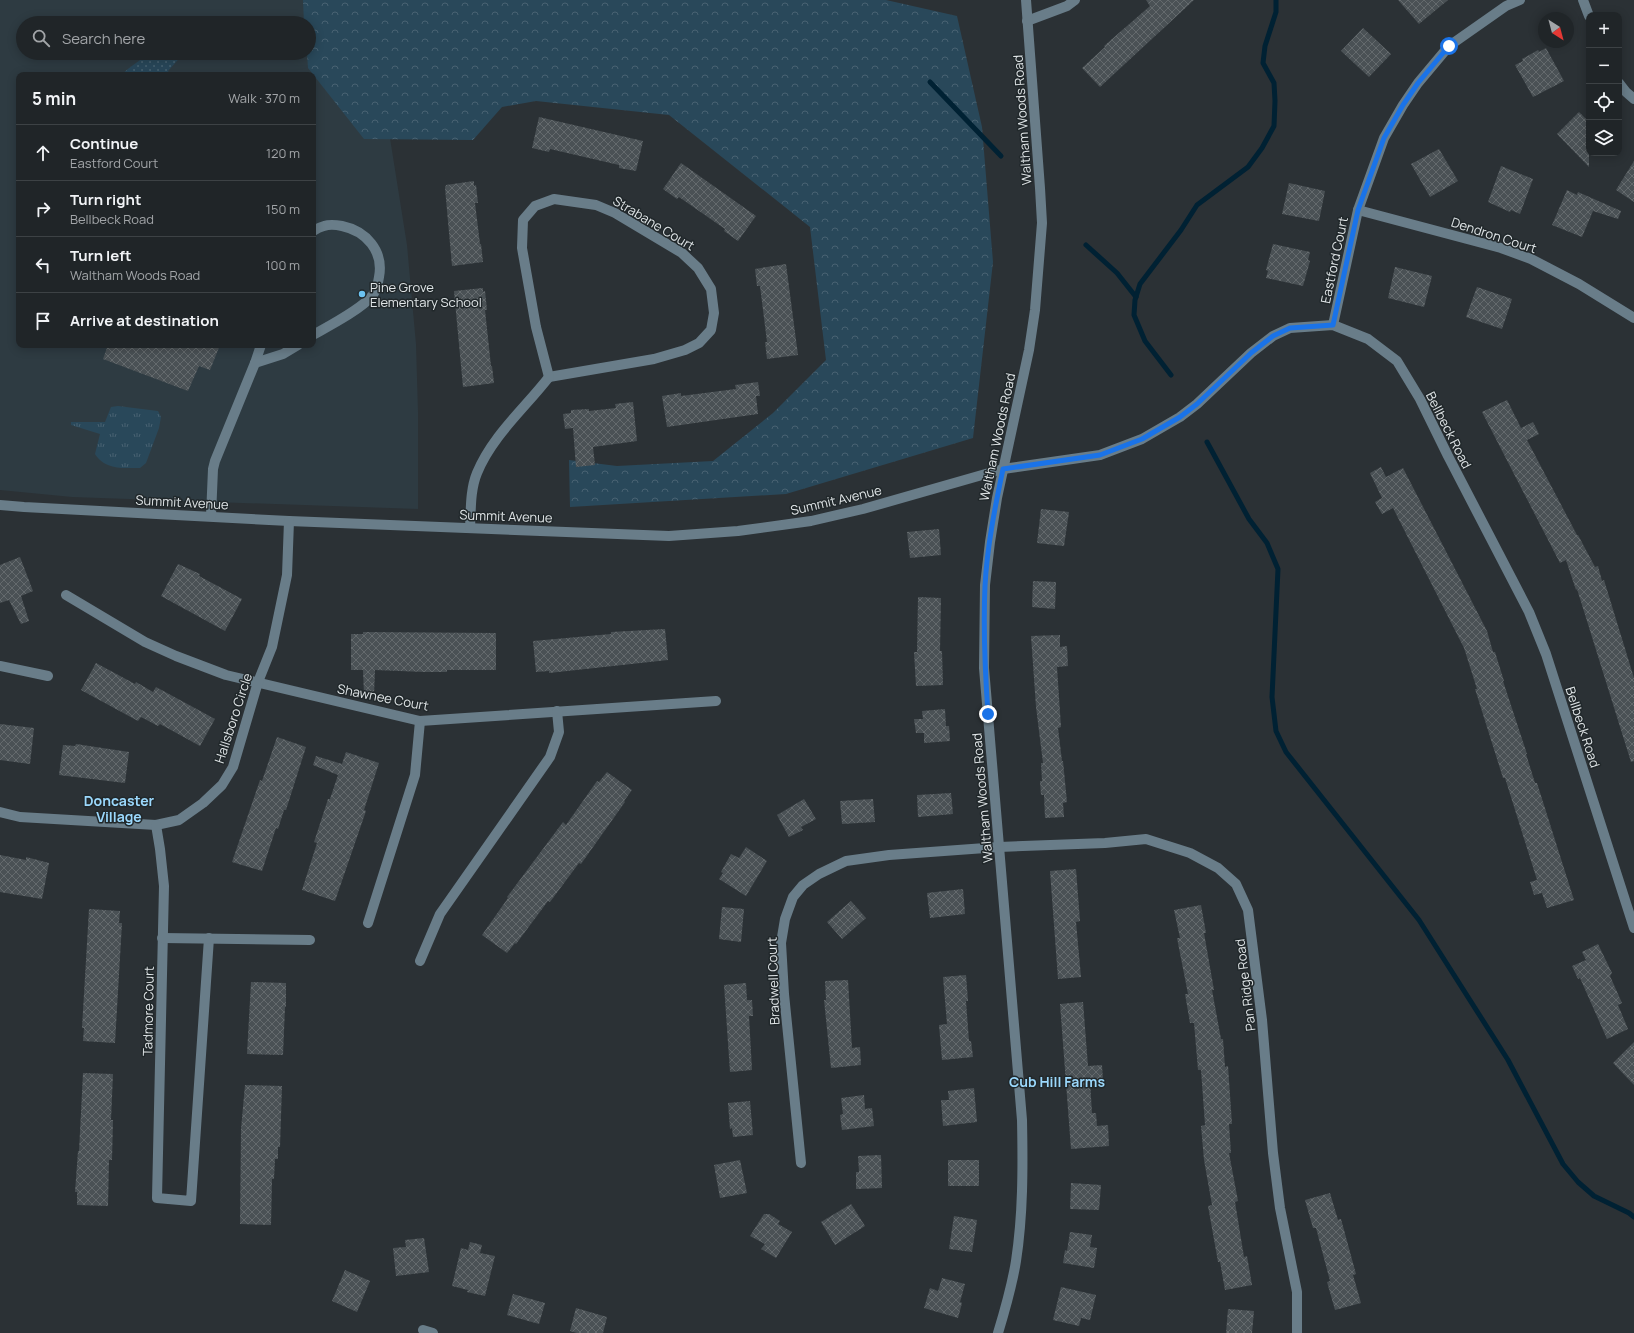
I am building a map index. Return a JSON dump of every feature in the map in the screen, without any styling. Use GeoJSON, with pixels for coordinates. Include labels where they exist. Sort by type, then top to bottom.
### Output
{"type":"FeatureCollection","features":[{"type":"Feature","properties":{"kind":"street","name":"Waltham Woods Road"},"geometry":{"type":"LineString","coordinates":[[998,1333],[1016,1263],[1021,1216],[1023,1169],[1022,1120],[985,676],[984,623],[985,585],[990,542],[1003,469],[1029,350],[1035,310],[1042,223],[1026,0]]}},
{"type":"Feature","properties":{"kind":"street"},"geometry":{"type":"LineString","coordinates":[[1028,21],[1067,6],[1075,0]]}},
{"type":"Feature","properties":{"kind":"street","name":"Eastford Court"},"geometry":{"type":"LineString","coordinates":[[1333,325],[1358,210],[1384,138],[1418,83],[1449,46],[1506,6],[1520,0]]}},
{"type":"Feature","properties":{"kind":"street"},"geometry":{"type":"LineString","coordinates":[[1583,0],[1588,12]]}},
{"type":"Feature","properties":{"kind":"street"},"geometry":{"type":"LineString","coordinates":[[1620,84],[1634,99]]}},
{"type":"Feature","properties":{"kind":"street","name":"Strabane Court"},"geometry":{"type":"LineString","coordinates":[[554,199],[596,205],[615,212],[682,253],[698,268],[711,289],[714,313],[711,330],[699,343],[685,350],[654,359],[549,377],[536,327],[522,248],[523,220],[535,206],[554,199]]}},
{"type":"Feature","properties":{"kind":"street","name":"Dendron Court"},"geometry":{"type":"LineString","coordinates":[[1358,210],[1500,248],[1531,259],[1579,284],[1634,318]]}},
{"type":"Feature","properties":{"kind":"street"},"geometry":{"type":"LineString","coordinates":[[316,230],[325,225],[337,225],[351,228],[363,234],[373,245],[378,256],[380,272],[378,286],[372,296],[362,305],[316,334]]}},
{"type":"Feature","properties":{"kind":"street","name":"Bellbeck Road"},"geometry":{"type":"LineString","coordinates":[[1003,469],[1100,455],[1142,439],[1180,417],[1197,404],[1251,353],[1273,336],[1290,328],[1333,325],[1368,340],[1397,361],[1420,399],[1529,612],[1546,654],[1634,928]]}},
{"type":"Feature","properties":{"kind":"street"},"geometry":{"type":"LineString","coordinates":[[211,516],[213,469],[215,461],[255,363],[259,348]]}},
{"type":"Feature","properties":{"kind":"street"},"geometry":{"type":"LineString","coordinates":[[255,363],[283,354],[293,348]]}},
{"type":"Feature","properties":{"kind":"street"},"geometry":{"type":"LineString","coordinates":[[470,528],[473,489],[477,473],[498,438],[549,377]]}},
{"type":"Feature","properties":{"kind":"street","name":"Summit Avenue"},"geometry":{"type":"LineString","coordinates":[[0,505],[289,521],[669,536],[738,531],[812,522],[1003,469]]}},
{"type":"Feature","properties":{"kind":"street","name":"Hallsboro Circle"},"geometry":{"type":"LineString","coordinates":[[0,812],[20,817],[156,825],[179,820],[203,804],[222,786],[233,767],[258,682],[272,647],[287,575],[289,521]]}},
{"type":"Feature","properties":{"kind":"street","name":"Shawnee Court"},"geometry":{"type":"LineString","coordinates":[[66,595],[145,642],[176,656],[226,675],[420,721],[716,701]]}},
{"type":"Feature","properties":{"kind":"street"},"geometry":{"type":"LineString","coordinates":[[0,666],[48,676]]}},
{"type":"Feature","properties":{"kind":"street"},"geometry":{"type":"LineString","coordinates":[[420,961],[440,914],[550,757],[559,732],[557,711]]}},
{"type":"Feature","properties":{"kind":"street"},"geometry":{"type":"LineString","coordinates":[[368,923],[414,775],[420,721]]}},
{"type":"Feature","properties":{"kind":"street","name":"Tadmore Court"},"geometry":{"type":"LineString","coordinates":[[156,825],[164,886],[158,1198],[192,1201],[209,938]]}},
{"type":"Feature","properties":{"kind":"street","name":"Pan Ridge Road"},"geometry":{"type":"LineString","coordinates":[[999,847],[1146,839],[1190,854],[1218,868],[1236,884],[1248,910],[1253,942],[1262,1020],[1273,1153],[1280,1208],[1297,1292],[1297,1333]]}},
{"type":"Feature","properties":{"kind":"street","name":"Bradwell Court"},"geometry":{"type":"LineString","coordinates":[[801,1163],[784,994],[781,943],[785,919],[793,897],[803,885],[819,874],[846,861],[889,855],[999,847]]}},
{"type":"Feature","properties":{"kind":"street"},"geometry":{"type":"LineString","coordinates":[[162,938],[310,940]]}},
{"type":"Feature","properties":{"kind":"shaded area","name":"Pine Grove Elementary School"},"geometry":{"type":"Polygon","coordinates":[[[0,0],[358,0],[386,113],[407,245],[416,344],[418,509],[72,497],[0,490],[0,0]]]}},
{"type":"Feature","properties":{"kind":"green space"},"geometry":{"type":"Polygon","coordinates":[[[303,0],[886,0],[957,16],[982,127],[993,262],[973,438],[786,494],[570,507],[569,460],[617,466],[713,461],[773,413],[826,360],[810,227],[669,115],[536,101],[502,107],[473,140],[364,139],[316,78],[316,72],[311,72],[308,68],[307,60],[316,60],[316,16],[304,16],[303,0]]]}},
{"type":"Feature","properties":{"kind":"green space"},"geometry":{"type":"Polygon","coordinates":[[[141,60],[178,60],[168,72],[125,72],[141,60]]]}},
{"type":"Feature","properties":{"kind":"green space"},"geometry":{"type":"Polygon","coordinates":[[[118,406],[158,411],[161,417],[159,428],[146,463],[140,468],[115,467],[104,463],[95,454],[100,434],[71,425],[71,422],[105,422],[111,407],[118,406]]]}},
{"type":"Feature","properties":{"kind":"building"},"geometry":{"type":"Polygon","coordinates":[[[1146,0],[1194,0],[1100,87],[1082,68],[1105,47],[1104,46],[1150,6],[1146,0]]]}},
{"type":"Feature","properties":{"kind":"building"},"geometry":{"type":"Polygon","coordinates":[[[1398,0],[1448,0],[1419,24],[1398,0]]]}},
{"type":"Feature","properties":{"kind":"building"},"geometry":{"type":"Polygon","coordinates":[[[1363,28],[1391,54],[1369,77],[1341,51],[1363,28]]]}},
{"type":"Feature","properties":{"kind":"building"},"geometry":{"type":"Polygon","coordinates":[[[1546,48],[1564,81],[1533,97],[1515,65],[1523,61],[1522,59],[1538,50],[1539,52],[1546,48]]]}},
{"type":"Feature","properties":{"kind":"building"},"geometry":{"type":"Polygon","coordinates":[[[1579,112],[1586,119],[1586,156],[1589,156],[1589,167],[1557,134],[1579,112]]]}},
{"type":"Feature","properties":{"kind":"building"},"geometry":{"type":"Polygon","coordinates":[[[539,117],[643,141],[636,171],[619,168],[619,165],[550,149],[549,152],[532,148],[539,117]]]}},
{"type":"Feature","properties":{"kind":"building"},"geometry":{"type":"Polygon","coordinates":[[[1439,149],[1458,181],[1430,197],[1411,164],[1439,149]]]}},
{"type":"Feature","properties":{"kind":"building"},"geometry":{"type":"Polygon","coordinates":[[[1634,161],[1634,202],[1616,190],[1634,161]]]}},
{"type":"Feature","properties":{"kind":"building"},"geometry":{"type":"Polygon","coordinates":[[[681,163],[756,216],[738,241],[724,231],[725,229],[679,197],[677,199],[663,189],[681,163]]]}},
{"type":"Feature","properties":{"kind":"building"},"geometry":{"type":"Polygon","coordinates":[[[1501,166],[1533,179],[1520,214],[1511,210],[1510,212],[1488,202],[1501,166]]]}},
{"type":"Feature","properties":{"kind":"building"},"geometry":{"type":"Polygon","coordinates":[[[474,181],[474,186],[476,185],[478,203],[475,203],[483,262],[452,266],[445,188],[446,185],[474,181]]]}},
{"type":"Feature","properties":{"kind":"building"},"geometry":{"type":"Polygon","coordinates":[[[1289,183],[1325,191],[1319,221],[1282,214],[1289,183]]]}},
{"type":"Feature","properties":{"kind":"building"},"geometry":{"type":"Polygon","coordinates":[[[1567,190],[1577,195],[1578,192],[1621,211],[1618,219],[1593,211],[1582,237],[1552,225],[1567,190]]]}},
{"type":"Feature","properties":{"kind":"building"},"geometry":{"type":"Polygon","coordinates":[[[1273,244],[1310,252],[1308,260],[1310,261],[1303,286],[1266,278],[1268,271],[1266,270],[1273,244]]]}},
{"type":"Feature","properties":{"kind":"building"},"geometry":{"type":"Polygon","coordinates":[[[786,264],[798,355],[767,359],[765,342],[767,342],[760,286],[757,286],[755,269],[786,264]]]}},
{"type":"Feature","properties":{"kind":"building"},"geometry":{"type":"Polygon","coordinates":[[[1395,267],[1432,276],[1424,307],[1388,298],[1395,267]]]}},
{"type":"Feature","properties":{"kind":"building"},"geometry":{"type":"Polygon","coordinates":[[[1477,287],[1512,299],[1502,329],[1466,317],[1477,287]]]}},
{"type":"Feature","properties":{"kind":"building"},"geometry":{"type":"Polygon","coordinates":[[[483,288],[483,292],[485,291],[487,310],[485,310],[494,383],[463,387],[454,291],[483,288]]]}},
{"type":"Feature","properties":{"kind":"building"},"geometry":{"type":"Polygon","coordinates":[[[107,348],[219,348],[210,370],[199,366],[188,391],[103,359],[107,348]]]}},
{"type":"Feature","properties":{"kind":"building"},"geometry":{"type":"Polygon","coordinates":[[[758,382],[760,396],[756,396],[758,414],[667,427],[662,396],[681,393],[681,396],[736,389],[735,385],[758,382]]]}},
{"type":"Feature","properties":{"kind":"building"},"geometry":{"type":"Polygon","coordinates":[[[1507,400],[1521,428],[1533,422],[1539,434],[1527,440],[1595,567],[1598,566],[1602,581],[1604,580],[1634,678],[1634,761],[1631,762],[1577,589],[1576,590],[1566,560],[1560,563],[1482,412],[1507,400]]]}},
{"type":"Feature","properties":{"kind":"building"},"geometry":{"type":"Polygon","coordinates":[[[633,402],[637,441],[593,447],[595,465],[576,467],[573,428],[565,429],[563,414],[571,413],[571,410],[589,409],[589,411],[616,408],[615,404],[633,402]]]}},
{"type":"Feature","properties":{"kind":"building"},"geometry":{"type":"Polygon","coordinates":[[[1381,467],[1386,477],[1403,468],[1487,631],[1574,900],[1547,908],[1542,893],[1534,895],[1530,882],[1537,880],[1505,778],[1503,778],[1475,689],[1477,689],[1464,648],[1393,508],[1382,514],[1375,502],[1382,498],[1370,473],[1381,467]]]}},
{"type":"Feature","properties":{"kind":"building"},"geometry":{"type":"Polygon","coordinates":[[[1041,509],[1069,512],[1064,546],[1037,543],[1041,509]]]}},
{"type":"Feature","properties":{"kind":"building"},"geometry":{"type":"Polygon","coordinates":[[[939,529],[941,555],[910,558],[907,532],[939,529]]]}},
{"type":"Feature","properties":{"kind":"building"},"geometry":{"type":"Polygon","coordinates":[[[20,557],[33,591],[21,596],[29,621],[21,624],[9,600],[0,603],[0,565],[20,557]]]}},
{"type":"Feature","properties":{"kind":"building"},"geometry":{"type":"Polygon","coordinates":[[[178,564],[200,574],[199,576],[242,599],[225,631],[161,596],[178,564]]]}},
{"type":"Feature","properties":{"kind":"building"},"geometry":{"type":"Polygon","coordinates":[[[1033,581],[1056,582],[1055,609],[1032,607],[1033,581]]]}},
{"type":"Feature","properties":{"kind":"building"},"geometry":{"type":"Polygon","coordinates":[[[918,597],[941,598],[940,651],[942,651],[943,685],[916,686],[914,652],[917,652],[918,597]]]}},
{"type":"Feature","properties":{"kind":"building"},"geometry":{"type":"Polygon","coordinates":[[[665,629],[668,660],[549,673],[549,671],[536,672],[533,641],[611,634],[611,632],[665,629]]]}},
{"type":"Feature","properties":{"kind":"building"},"geometry":{"type":"Polygon","coordinates":[[[363,632],[496,633],[496,670],[447,670],[447,672],[424,672],[375,670],[374,695],[364,695],[363,670],[351,670],[351,634],[363,634],[363,632]]]}},
{"type":"Feature","properties":{"kind":"building"},"geometry":{"type":"Polygon","coordinates":[[[1060,635],[1060,647],[1067,646],[1068,666],[1057,667],[1061,727],[1058,728],[1067,802],[1063,803],[1064,817],[1045,818],[1044,795],[1041,795],[1040,781],[1042,781],[1041,763],[1043,763],[1036,707],[1031,636],[1060,635]]]}},
{"type":"Feature","properties":{"kind":"building"},"geometry":{"type":"Polygon","coordinates":[[[96,663],[135,684],[136,682],[153,692],[156,687],[215,719],[200,746],[160,724],[158,726],[141,717],[138,721],[81,690],[96,663]]]}},
{"type":"Feature","properties":{"kind":"building"},"geometry":{"type":"Polygon","coordinates":[[[945,709],[946,726],[949,726],[950,741],[924,743],[924,733],[916,733],[914,719],[923,719],[922,711],[945,709]]]}},
{"type":"Feature","properties":{"kind":"building"},"geometry":{"type":"Polygon","coordinates":[[[0,724],[34,728],[30,764],[0,760],[0,724]]]}},
{"type":"Feature","properties":{"kind":"building"},"geometry":{"type":"Polygon","coordinates":[[[277,737],[306,747],[286,810],[284,810],[278,829],[276,828],[262,871],[232,862],[260,780],[262,781],[277,737]]]}},
{"type":"Feature","properties":{"kind":"building"},"geometry":{"type":"Polygon","coordinates":[[[76,744],[129,752],[125,783],[59,775],[63,745],[75,746],[76,744]]]}},
{"type":"Feature","properties":{"kind":"building"},"geometry":{"type":"Polygon","coordinates":[[[346,752],[379,763],[364,810],[366,811],[335,901],[302,890],[317,843],[314,842],[328,799],[330,799],[338,775],[313,765],[316,756],[342,764],[346,752]]]}},
{"type":"Feature","properties":{"kind":"building"},"geometry":{"type":"Polygon","coordinates":[[[607,772],[632,790],[581,864],[579,863],[550,902],[548,901],[516,944],[515,943],[507,953],[482,935],[508,898],[507,897],[563,822],[566,825],[597,781],[599,782],[607,772]]]}},
{"type":"Feature","properties":{"kind":"building"},"geometry":{"type":"Polygon","coordinates":[[[951,793],[953,814],[918,817],[917,795],[951,793]]]}},
{"type":"Feature","properties":{"kind":"building"},"geometry":{"type":"Polygon","coordinates":[[[804,799],[816,819],[801,827],[803,830],[789,837],[777,815],[804,799]]]}},
{"type":"Feature","properties":{"kind":"building"},"geometry":{"type":"Polygon","coordinates":[[[873,799],[875,822],[842,824],[840,801],[873,799]]]}},
{"type":"Feature","properties":{"kind":"building"},"geometry":{"type":"Polygon","coordinates":[[[746,847],[767,861],[746,896],[719,879],[723,873],[721,872],[731,854],[739,858],[746,847]]]}},
{"type":"Feature","properties":{"kind":"building"},"geometry":{"type":"Polygon","coordinates":[[[0,855],[26,860],[26,857],[49,863],[42,899],[0,892],[0,855]]]}},
{"type":"Feature","properties":{"kind":"building"},"geometry":{"type":"Polygon","coordinates":[[[1076,869],[1080,921],[1076,922],[1081,977],[1058,979],[1050,871],[1076,869]]]}},
{"type":"Feature","properties":{"kind":"building"},"geometry":{"type":"Polygon","coordinates":[[[963,889],[965,914],[930,918],[927,893],[963,889]]]}},
{"type":"Feature","properties":{"kind":"building"},"geometry":{"type":"Polygon","coordinates":[[[851,901],[866,918],[842,939],[827,922],[851,901]]]}},
{"type":"Feature","properties":{"kind":"building"},"geometry":{"type":"Polygon","coordinates":[[[1201,905],[1206,933],[1204,933],[1214,990],[1212,990],[1221,1039],[1223,1039],[1225,1067],[1228,1066],[1232,1124],[1229,1124],[1231,1153],[1229,1153],[1238,1201],[1235,1202],[1244,1257],[1247,1256],[1252,1285],[1225,1290],[1220,1262],[1218,1262],[1208,1206],[1212,1205],[1204,1160],[1201,1126],[1205,1125],[1201,1070],[1198,1070],[1194,1023],[1190,1023],[1185,994],[1188,994],[1177,938],[1180,938],[1174,910],[1201,905]]]}},
{"type":"Feature","properties":{"kind":"building"},"geometry":{"type":"Polygon","coordinates":[[[722,907],[744,909],[741,942],[719,939],[722,907]]]}},
{"type":"Feature","properties":{"kind":"building"},"geometry":{"type":"Polygon","coordinates":[[[89,909],[120,911],[119,923],[122,923],[115,1043],[83,1041],[84,1028],[82,1028],[89,909]]]}},
{"type":"Feature","properties":{"kind":"building"},"geometry":{"type":"Polygon","coordinates":[[[1598,944],[1612,973],[1610,976],[1622,1003],[1618,1005],[1628,1029],[1607,1039],[1580,978],[1578,979],[1572,966],[1586,960],[1582,952],[1598,944]]]}},
{"type":"Feature","properties":{"kind":"building"},"geometry":{"type":"Polygon","coordinates":[[[966,975],[969,1041],[971,1041],[973,1057],[942,1060],[939,1025],[947,1024],[943,977],[966,975]]]}},
{"type":"Feature","properties":{"kind":"building"},"geometry":{"type":"Polygon","coordinates":[[[848,980],[852,1048],[860,1047],[861,1065],[831,1068],[824,1000],[826,1000],[825,981],[848,980]]]}},
{"type":"Feature","properties":{"kind":"building"},"geometry":{"type":"Polygon","coordinates":[[[251,982],[286,983],[283,1055],[247,1054],[251,982]]]}},
{"type":"Feature","properties":{"kind":"building"},"geometry":{"type":"Polygon","coordinates":[[[746,983],[747,1000],[752,1000],[753,1016],[749,1016],[752,1070],[730,1072],[724,985],[746,983]]]}},
{"type":"Feature","properties":{"kind":"building"},"geometry":{"type":"Polygon","coordinates":[[[1083,1002],[1088,1066],[1102,1065],[1103,1080],[1090,1081],[1092,1113],[1096,1113],[1097,1126],[1108,1125],[1109,1146],[1071,1149],[1060,1004],[1083,1002]]]}},
{"type":"Feature","properties":{"kind":"building"},"geometry":{"type":"Polygon","coordinates":[[[1634,1042],[1634,1085],[1613,1063],[1634,1042]]]}},
{"type":"Feature","properties":{"kind":"building"},"geometry":{"type":"Polygon","coordinates":[[[83,1073],[113,1074],[111,1120],[113,1120],[112,1160],[109,1160],[108,1206],[77,1205],[77,1192],[75,1192],[79,1151],[83,1073]]]}},
{"type":"Feature","properties":{"kind":"building"},"geometry":{"type":"Polygon","coordinates":[[[245,1085],[282,1086],[280,1147],[278,1147],[278,1159],[275,1159],[274,1179],[272,1179],[271,1225],[240,1224],[241,1129],[245,1085]]]}},
{"type":"Feature","properties":{"kind":"building"},"geometry":{"type":"Polygon","coordinates":[[[974,1088],[977,1122],[943,1126],[941,1100],[949,1100],[948,1091],[974,1088]]]}},
{"type":"Feature","properties":{"kind":"building"},"geometry":{"type":"Polygon","coordinates":[[[864,1095],[865,1109],[872,1108],[874,1126],[842,1130],[840,1115],[843,1114],[841,1098],[864,1095]]]}},
{"type":"Feature","properties":{"kind":"building"},"geometry":{"type":"Polygon","coordinates":[[[750,1101],[753,1135],[733,1137],[732,1128],[730,1129],[728,1103],[750,1101]]]}},
{"type":"Feature","properties":{"kind":"building"},"geometry":{"type":"Polygon","coordinates":[[[881,1155],[882,1188],[856,1189],[856,1172],[859,1172],[858,1156],[881,1155]]]}},
{"type":"Feature","properties":{"kind":"building"},"geometry":{"type":"Polygon","coordinates":[[[740,1160],[747,1193],[720,1198],[714,1165],[740,1160]]]}},
{"type":"Feature","properties":{"kind":"building"},"geometry":{"type":"Polygon","coordinates":[[[948,1160],[979,1160],[979,1186],[948,1186],[948,1160]]]}},
{"type":"Feature","properties":{"kind":"building"},"geometry":{"type":"Polygon","coordinates":[[[1071,1183],[1101,1185],[1099,1210],[1070,1209],[1071,1183]]]}},
{"type":"Feature","properties":{"kind":"building"},"geometry":{"type":"Polygon","coordinates":[[[1330,1193],[1338,1220],[1341,1219],[1356,1274],[1353,1275],[1361,1303],[1335,1310],[1327,1282],[1330,1281],[1316,1228],[1313,1228],[1305,1200],[1330,1193]]]}},
{"type":"Feature","properties":{"kind":"building"},"geometry":{"type":"Polygon","coordinates":[[[851,1204],[865,1226],[835,1245],[821,1222],[851,1204]]]}},
{"type":"Feature","properties":{"kind":"building"},"geometry":{"type":"Polygon","coordinates":[[[764,1214],[769,1214],[780,1221],[778,1224],[792,1232],[776,1258],[761,1249],[765,1244],[750,1236],[764,1214]]]}},
{"type":"Feature","properties":{"kind":"building"},"geometry":{"type":"Polygon","coordinates":[[[954,1216],[977,1220],[972,1252],[949,1249],[954,1216]]]}},
{"type":"Feature","properties":{"kind":"building"},"geometry":{"type":"Polygon","coordinates":[[[1070,1232],[1092,1235],[1090,1247],[1097,1248],[1094,1268],[1063,1263],[1065,1250],[1067,1251],[1070,1232]]]}},
{"type":"Feature","properties":{"kind":"building"},"geometry":{"type":"Polygon","coordinates":[[[424,1238],[429,1272],[396,1276],[393,1248],[406,1247],[405,1240],[424,1238]]]}},
{"type":"Feature","properties":{"kind":"building"},"geometry":{"type":"Polygon","coordinates":[[[470,1242],[482,1245],[480,1253],[495,1256],[485,1296],[467,1292],[468,1290],[452,1286],[461,1248],[468,1250],[470,1242]]]}},
{"type":"Feature","properties":{"kind":"building"},"geometry":{"type":"Polygon","coordinates":[[[345,1270],[370,1281],[357,1312],[332,1301],[345,1270]]]}},
{"type":"Feature","properties":{"kind":"building"},"geometry":{"type":"Polygon","coordinates":[[[942,1278],[965,1284],[960,1302],[962,1303],[958,1318],[924,1308],[930,1288],[938,1291],[942,1278]]]}},
{"type":"Feature","properties":{"kind":"building"},"geometry":{"type":"Polygon","coordinates":[[[1061,1287],[1096,1295],[1090,1320],[1081,1318],[1079,1326],[1053,1320],[1061,1287]]]}},
{"type":"Feature","properties":{"kind":"building"},"geometry":{"type":"Polygon","coordinates":[[[513,1294],[545,1303],[539,1324],[507,1315],[513,1294]]]}},
{"type":"Feature","properties":{"kind":"building"},"geometry":{"type":"Polygon","coordinates":[[[576,1308],[607,1317],[603,1333],[577,1333],[570,1331],[576,1308]]]}},
{"type":"Feature","properties":{"kind":"building"},"geometry":{"type":"Polygon","coordinates":[[[1228,1309],[1254,1311],[1252,1333],[1226,1333],[1228,1309]]]}},
{"type":"Feature","properties":{"kind":"waterway"},"geometry":{"type":"LineString","coordinates":[[1171,375],[1145,341],[1134,315],[1135,300],[1140,284],[1181,230],[1197,205],[1248,167],[1262,148],[1274,126],[1274,83],[1263,63],[1265,46],[1276,12],[1276,0]]}},
{"type":"Feature","properties":{"kind":"waterway"},"geometry":{"type":"LineString","coordinates":[[930,82],[1001,156]]}},
{"type":"Feature","properties":{"kind":"waterway"},"geometry":{"type":"LineString","coordinates":[[1086,245],[1117,273],[1136,297]]}},
{"type":"Feature","properties":{"kind":"waterway"},"geometry":{"type":"LineString","coordinates":[[1207,442],[1249,519],[1267,543],[1278,569],[1272,697],[1276,731],[1286,752],[1419,920],[1508,1060],[1563,1164],[1578,1182],[1594,1196],[1629,1213],[1634,1217]]}},
{"type":"Feature","properties":{"kind":"place","name":"Pine Grove Elementary School"},"geometry":{"type":"Point","coordinates":[362,294]}},
{"type":"Feature","properties":{"kind":"district","name":"Doncaster Village"},"geometry":{"type":"Point","coordinates":[119,808]}},
{"type":"Feature","properties":{"kind":"district","name":"Cub Hill Farms"},"geometry":{"type":"Point","coordinates":[1057,1081]}},
{"type":"Feature","properties":{"kind":"route"},"geometry":{"type":"LineString","coordinates":[[988,714],[984,668],[985,585],[990,542],[1003,469],[1100,455],[1142,439],[1180,417],[1197,404],[1251,353],[1273,336],[1290,328],[1333,325],[1358,210],[1384,138],[1418,83],[1449,46]]}}]}
